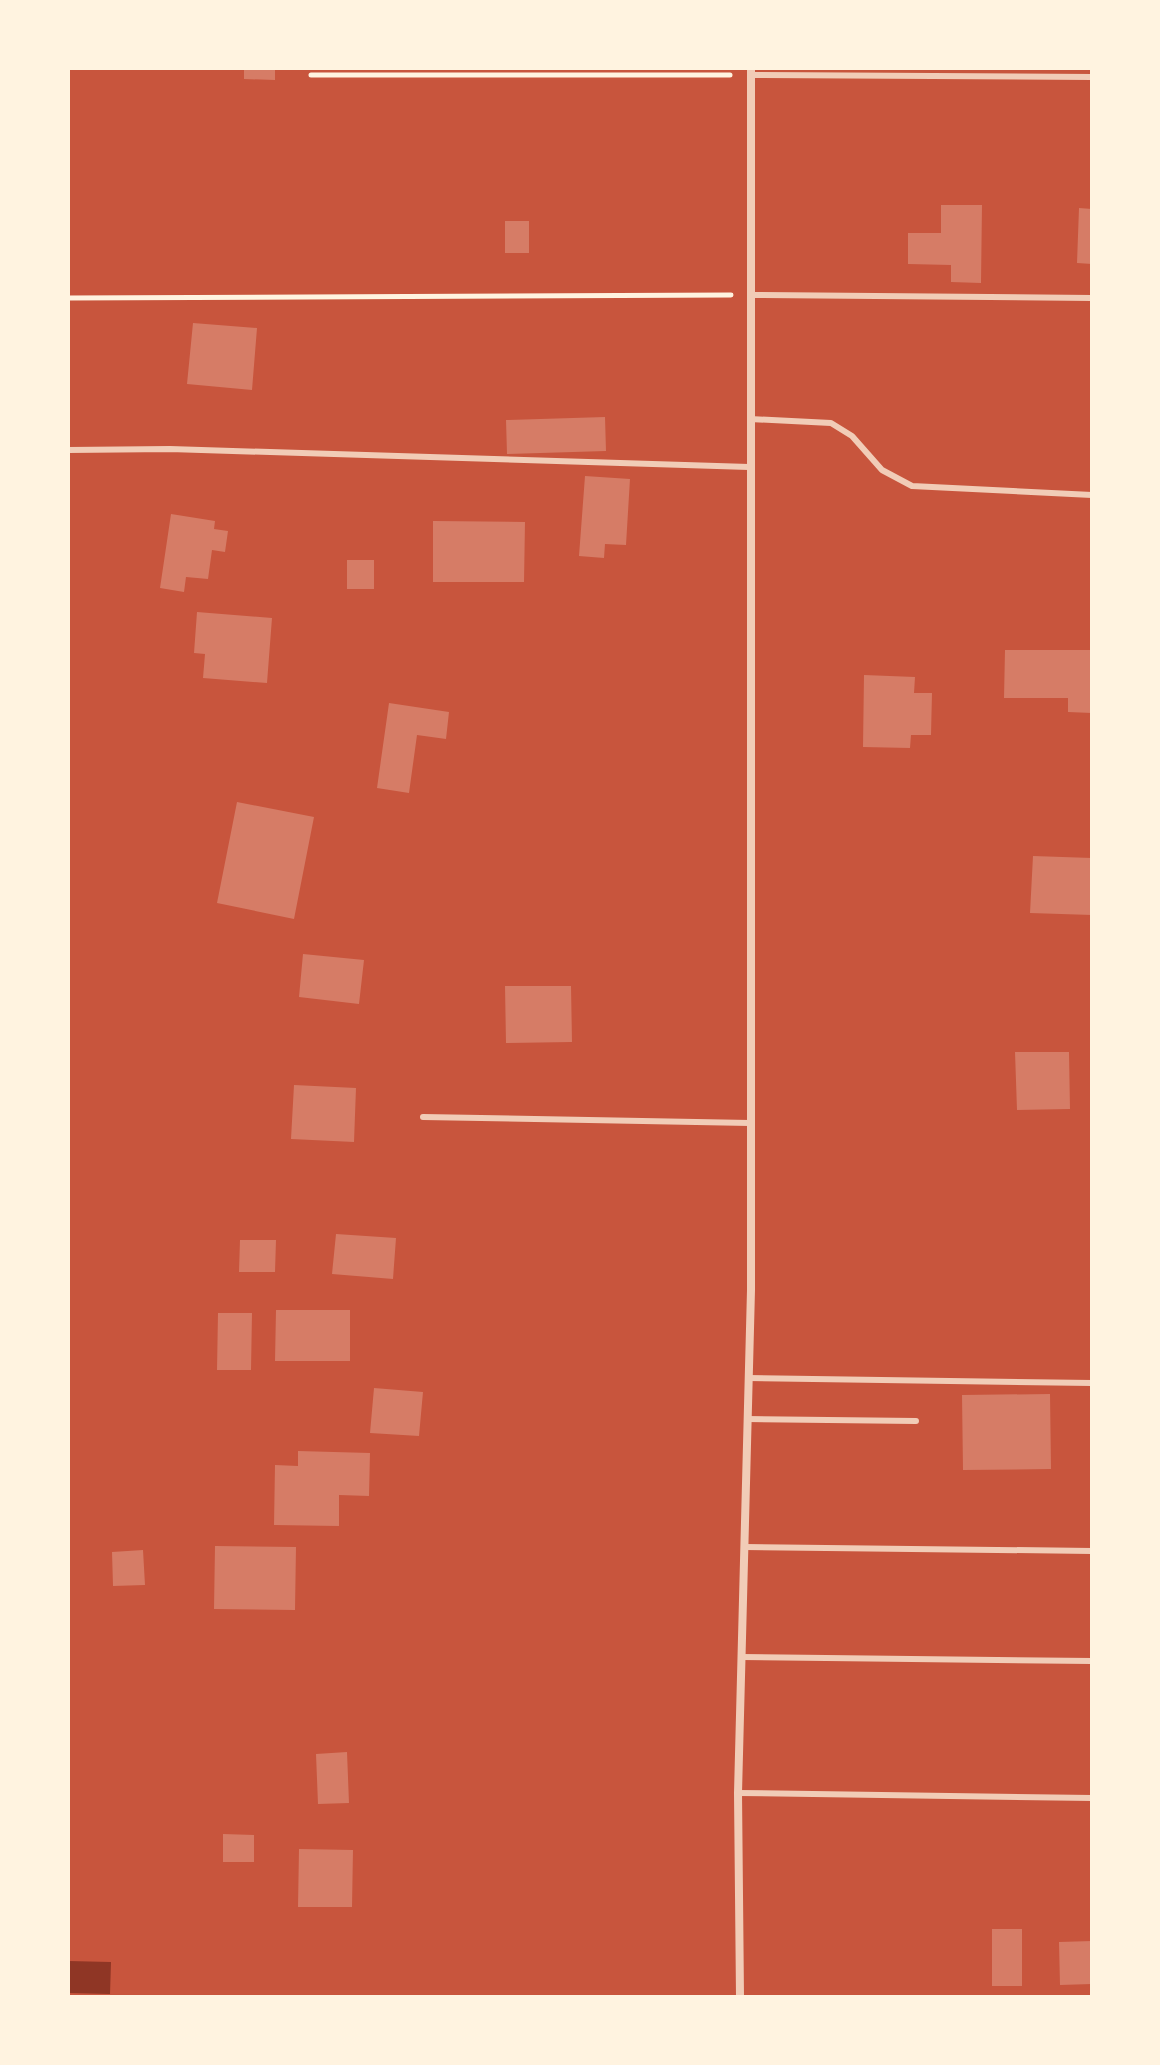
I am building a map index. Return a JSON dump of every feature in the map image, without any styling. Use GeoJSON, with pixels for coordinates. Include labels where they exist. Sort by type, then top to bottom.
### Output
{"type":"FeatureCollection","features":[{"type":"Feature","properties":{"kind":"street"},"geometry":{"type":"LineString","coordinates":[[740,1997],[738,1793],[745,1547],[750,1123],[751,72]]}},
{"type":"Feature","properties":{"kind":"lane"},"geometry":{"type":"LineString","coordinates":[[751,72],[1092,77]]}},
{"type":"Feature","properties":{"kind":"lane"},"geometry":{"type":"LineString","coordinates":[[750,295],[1092,298]]}},
{"type":"Feature","properties":{"kind":"lane"},"geometry":{"type":"LineString","coordinates":[[750,419],[831,423],[852,436],[882,470],[912,486],[1092,495]]}},
{"type":"Feature","properties":{"kind":"lane"},"geometry":{"type":"LineString","coordinates":[[68,450],[170,449],[749,467]]}},
{"type":"Feature","properties":{"kind":"lane"},"geometry":{"type":"LineString","coordinates":[[423,1117],[750,1123]]}},
{"type":"Feature","properties":{"kind":"lane"},"geometry":{"type":"LineString","coordinates":[[748,1378],[1092,1383]]}},
{"type":"Feature","properties":{"kind":"lane"},"geometry":{"type":"LineString","coordinates":[[747,1419],[916,1421]]}},
{"type":"Feature","properties":{"kind":"lane"},"geometry":{"type":"LineString","coordinates":[[745,1547],[1092,1551]]}},
{"type":"Feature","properties":{"kind":"lane"},"geometry":{"type":"LineString","coordinates":[[742,1657],[1092,1661]]}},
{"type":"Feature","properties":{"kind":"lane"},"geometry":{"type":"LineString","coordinates":[[738,1793],[1092,1798]]}},
{"type":"Feature","properties":{"kind":"path"},"geometry":{"type":"LineString","coordinates":[[311,75],[751,72]]}},
{"type":"Feature","properties":{"kind":"path"},"geometry":{"type":"LineString","coordinates":[[68,298],[750,295]]}},
{"type":"Feature","properties":{"kind":"shaded area"},"geometry":{"type":"Polygon","coordinates":[[[68,1961],[111,1962],[110,1994],[68,1993],[68,1961]]]}},
{"type":"Feature","properties":{"kind":"building"},"geometry":{"type":"Polygon","coordinates":[[[244,68],[275,68],[275,80],[244,79],[244,68]]]}},
{"type":"Feature","properties":{"kind":"building"},"geometry":{"type":"Polygon","coordinates":[[[941,205],[982,205],[981,283],[951,282],[951,265],[908,264],[908,233],[941,233],[941,205]]]}},
{"type":"Feature","properties":{"kind":"building"},"geometry":{"type":"Polygon","coordinates":[[[1079,208],[1092,209],[1092,264],[1077,263],[1079,208]]]}},
{"type":"Feature","properties":{"kind":"building"},"geometry":{"type":"Polygon","coordinates":[[[505,221],[529,221],[529,253],[505,253],[505,221]]]}},
{"type":"Feature","properties":{"kind":"building"},"geometry":{"type":"Polygon","coordinates":[[[193,323],[257,328],[252,390],[187,384],[193,323]]]}},
{"type":"Feature","properties":{"kind":"building"},"geometry":{"type":"Polygon","coordinates":[[[605,417],[606,451],[507,454],[506,420],[605,417]]]}},
{"type":"Feature","properties":{"kind":"building"},"geometry":{"type":"Polygon","coordinates":[[[585,476],[630,479],[626,545],[605,544],[604,558],[579,556],[585,476]]]}},
{"type":"Feature","properties":{"kind":"building"},"geometry":{"type":"Polygon","coordinates":[[[171,514],[215,521],[214,529],[228,531],[225,552],[212,550],[208,579],[186,577],[184,592],[160,588],[171,514]]]}},
{"type":"Feature","properties":{"kind":"building"},"geometry":{"type":"Polygon","coordinates":[[[433,521],[525,522],[524,582],[433,582],[433,521]]]}},
{"type":"Feature","properties":{"kind":"building"},"geometry":{"type":"Polygon","coordinates":[[[347,560],[374,560],[374,589],[347,589],[347,560]]]}},
{"type":"Feature","properties":{"kind":"building"},"geometry":{"type":"Polygon","coordinates":[[[197,612],[272,618],[267,683],[203,678],[205,654],[194,653],[197,612]]]}},
{"type":"Feature","properties":{"kind":"building"},"geometry":{"type":"Polygon","coordinates":[[[1005,650],[1092,650],[1092,713],[1068,712],[1068,698],[1004,698],[1005,650]]]}},
{"type":"Feature","properties":{"kind":"building"},"geometry":{"type":"Polygon","coordinates":[[[864,675],[915,677],[914,693],[932,693],[931,735],[911,735],[910,748],[863,747],[864,675]]]}},
{"type":"Feature","properties":{"kind":"building"},"geometry":{"type":"Polygon","coordinates":[[[389,703],[449,712],[446,739],[417,735],[409,793],[377,788],[389,703]]]}},
{"type":"Feature","properties":{"kind":"building"},"geometry":{"type":"Polygon","coordinates":[[[237,802],[314,817],[294,919],[217,903],[237,802]]]}},
{"type":"Feature","properties":{"kind":"building"},"geometry":{"type":"Polygon","coordinates":[[[1033,856],[1092,858],[1092,915],[1030,913],[1033,856]]]}},
{"type":"Feature","properties":{"kind":"building"},"geometry":{"type":"Polygon","coordinates":[[[303,954],[364,960],[359,1004],[299,997],[303,954]]]}},
{"type":"Feature","properties":{"kind":"building"},"geometry":{"type":"Polygon","coordinates":[[[505,986],[571,986],[572,1042],[506,1043],[505,986]]]}},
{"type":"Feature","properties":{"kind":"building"},"geometry":{"type":"Polygon","coordinates":[[[1015,1052],[1069,1052],[1070,1109],[1017,1110],[1015,1052]]]}},
{"type":"Feature","properties":{"kind":"building"},"geometry":{"type":"Polygon","coordinates":[[[294,1085],[356,1088],[354,1142],[291,1139],[294,1085]]]}},
{"type":"Feature","properties":{"kind":"building"},"geometry":{"type":"Polygon","coordinates":[[[336,1234],[396,1238],[393,1279],[332,1274],[336,1234]]]}},
{"type":"Feature","properties":{"kind":"building"},"geometry":{"type":"Polygon","coordinates":[[[240,1240],[276,1240],[275,1272],[239,1272],[240,1240]]]}},
{"type":"Feature","properties":{"kind":"building"},"geometry":{"type":"Polygon","coordinates":[[[276,1310],[350,1310],[350,1361],[275,1361],[276,1310]]]}},
{"type":"Feature","properties":{"kind":"building"},"geometry":{"type":"Polygon","coordinates":[[[218,1313],[252,1313],[251,1370],[217,1370],[218,1313]]]}},
{"type":"Feature","properties":{"kind":"building"},"geometry":{"type":"Polygon","coordinates":[[[374,1388],[423,1392],[419,1436],[370,1433],[374,1388]]]}},
{"type":"Feature","properties":{"kind":"building"},"geometry":{"type":"Polygon","coordinates":[[[1050,1394],[1051,1469],[963,1470],[962,1395],[1050,1394]]]}},
{"type":"Feature","properties":{"kind":"building"},"geometry":{"type":"Polygon","coordinates":[[[298,1451],[370,1453],[369,1496],[339,1495],[339,1526],[274,1525],[275,1465],[298,1466],[298,1451]]]}},
{"type":"Feature","properties":{"kind":"building"},"geometry":{"type":"Polygon","coordinates":[[[215,1546],[296,1547],[295,1610],[214,1609],[215,1546]]]}},
{"type":"Feature","properties":{"kind":"building"},"geometry":{"type":"Polygon","coordinates":[[[143,1550],[145,1585],[113,1586],[112,1552],[143,1550]]]}},
{"type":"Feature","properties":{"kind":"building"},"geometry":{"type":"Polygon","coordinates":[[[347,1752],[349,1803],[318,1804],[316,1754],[347,1752]]]}},
{"type":"Feature","properties":{"kind":"building"},"geometry":{"type":"Polygon","coordinates":[[[223,1834],[254,1835],[254,1862],[223,1862],[223,1834]]]}},
{"type":"Feature","properties":{"kind":"building"},"geometry":{"type":"Polygon","coordinates":[[[299,1849],[353,1850],[352,1907],[298,1907],[299,1849]]]}},
{"type":"Feature","properties":{"kind":"building"},"geometry":{"type":"Polygon","coordinates":[[[992,1929],[1022,1929],[1022,1986],[992,1986],[992,1929]]]}},
{"type":"Feature","properties":{"kind":"building"},"geometry":{"type":"Polygon","coordinates":[[[1092,1941],[1092,1984],[1060,1985],[1059,1942],[1092,1941]]]}}]}
